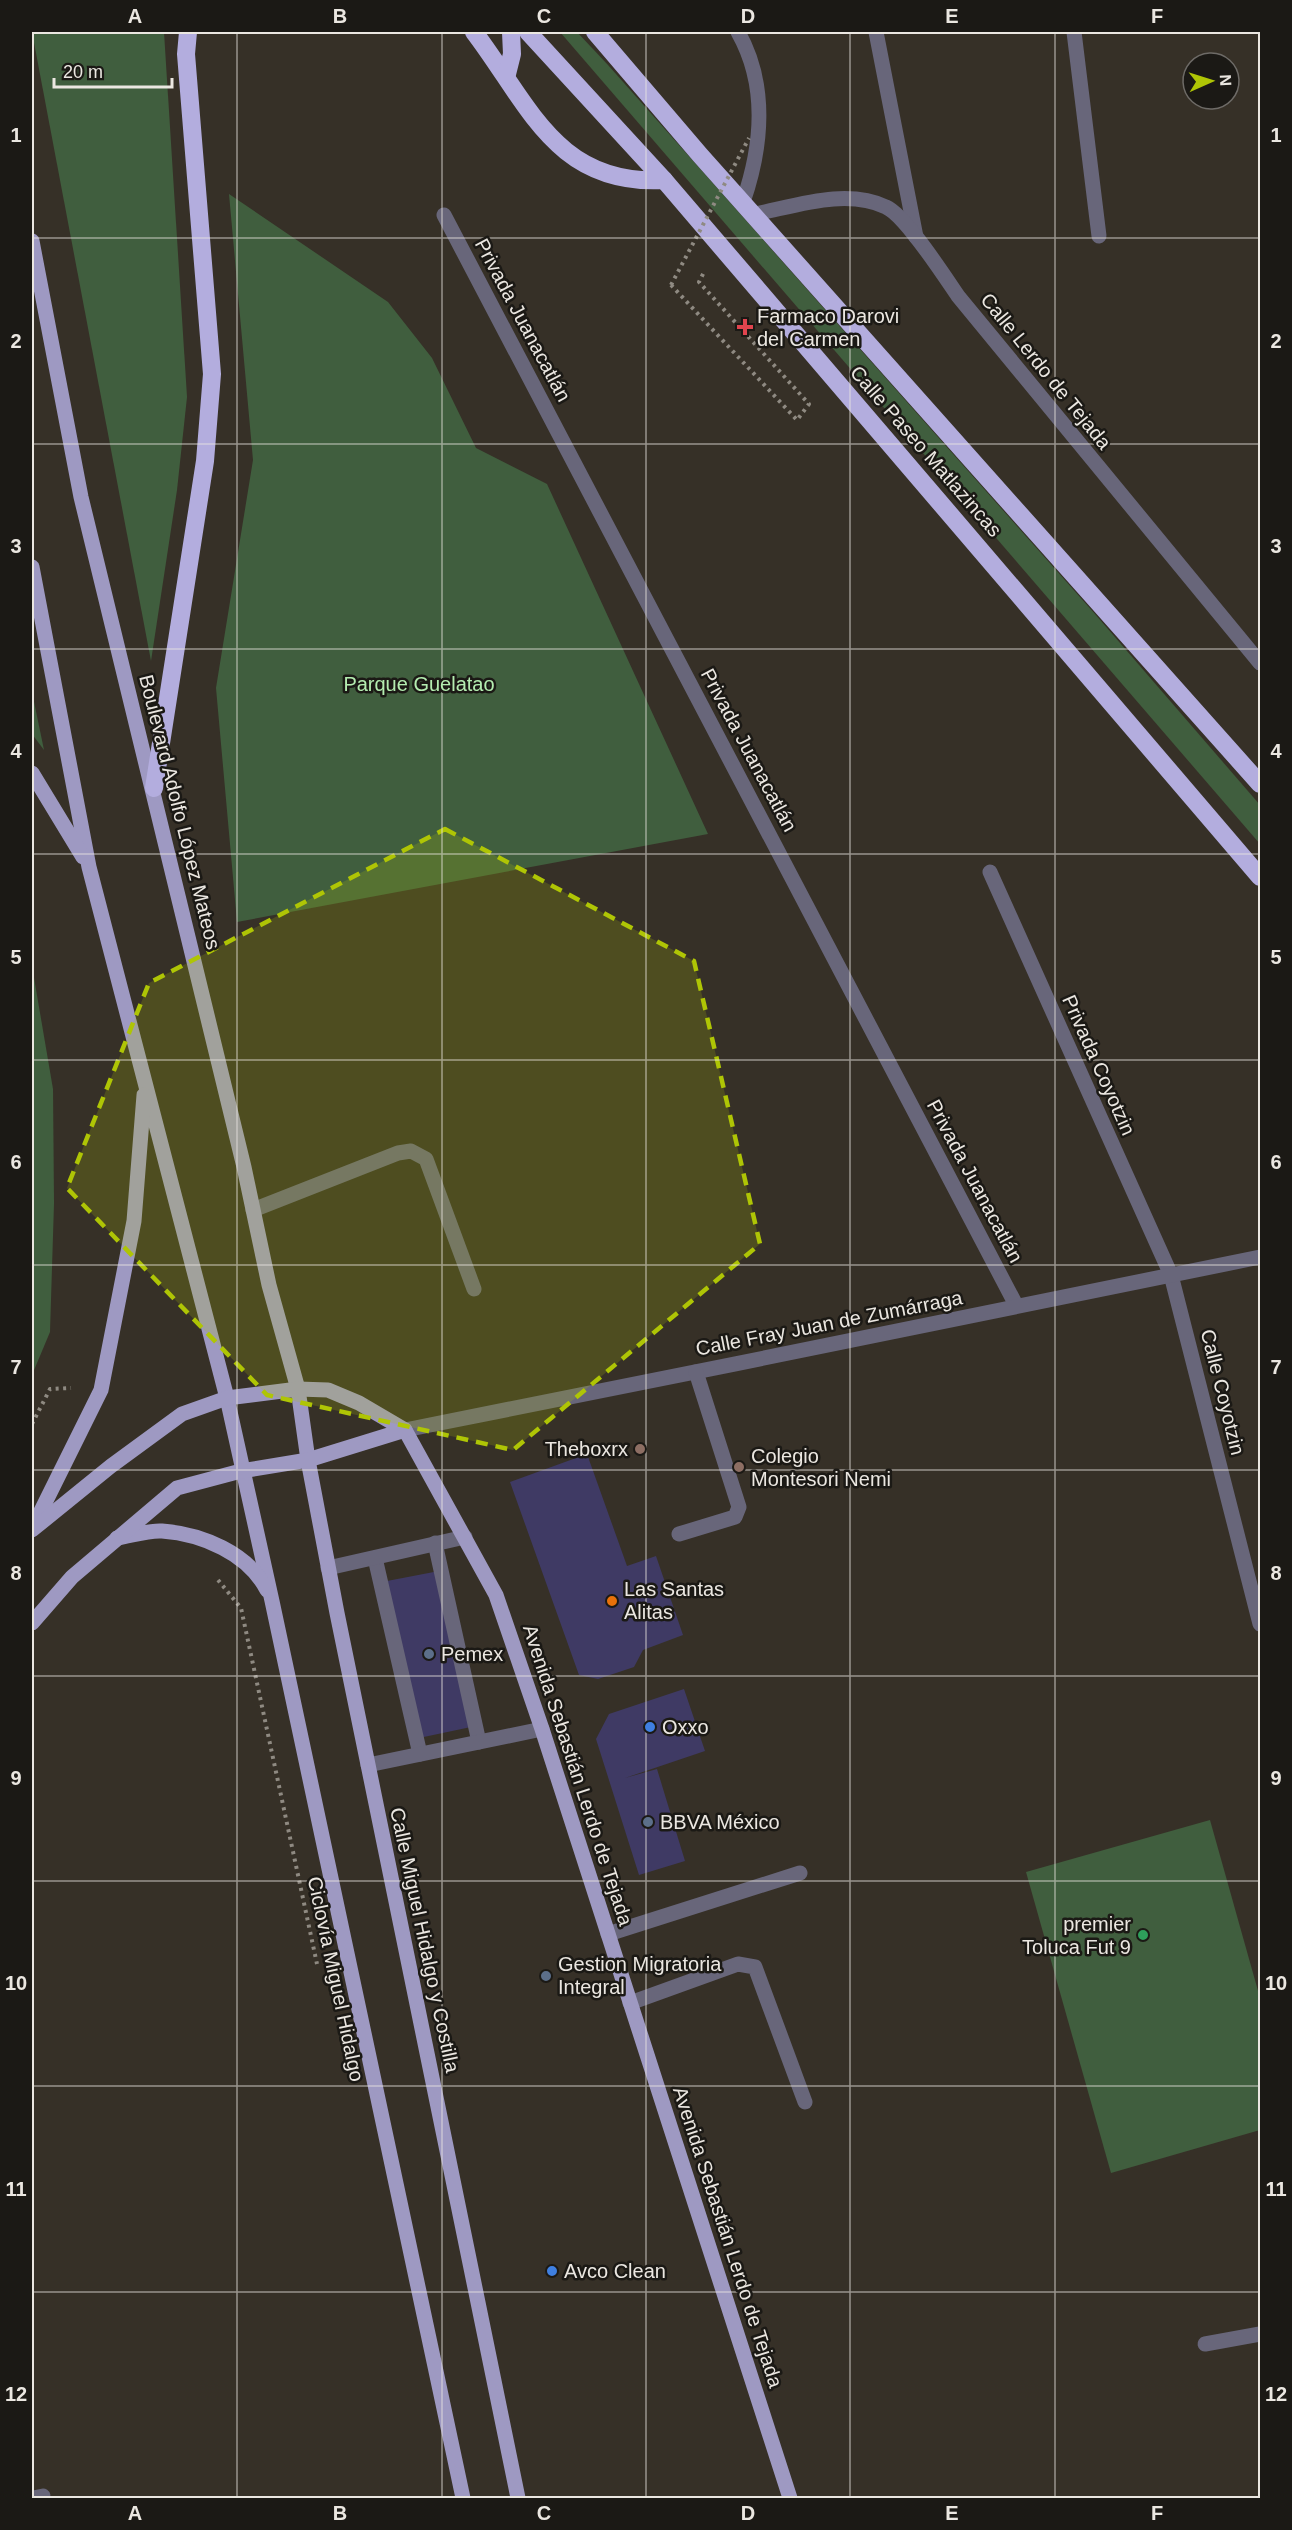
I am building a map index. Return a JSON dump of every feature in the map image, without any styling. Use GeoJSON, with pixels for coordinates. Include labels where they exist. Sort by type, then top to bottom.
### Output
{"type":"FeatureCollection","features":[{"type":"Feature","properties":{"kind":"highway"},"geometry":{"type":"LineString","coordinates":[[154,788],[205,461],[212,374],[186,54],[188,32]]}},
{"type":"Feature","properties":{"kind":"highway"},"geometry":{"type":"LineString","coordinates":[[474,32],[507,74],[533,119],[551,140],[591,167],[618,176],[645,181],[664,180]]}},
{"type":"Feature","properties":{"kind":"highway"},"geometry":{"type":"LineString","coordinates":[[507,74],[512,54],[512,32]]}},
{"type":"Feature","properties":{"kind":"highway","name":"Calle Paseo Matlazincas"},"geometry":{"type":"LineString","coordinates":[[528,32],[664,180],[1260,877]]}},
{"type":"Feature","properties":{"kind":"highway","name":"Calle Paseo Matlazincas"},"geometry":{"type":"LineString","coordinates":[[595,32],[1260,784]]}},
{"type":"Feature","properties":{"kind":"main road","name":"Boulevard Adolfo López Mateos"},"geometry":{"type":"LineString","coordinates":[[32,242],[81,497],[154,788],[269,1285],[298,1389]]}},
{"type":"Feature","properties":{"kind":"main road"},"geometry":{"type":"LineString","coordinates":[[32,567],[89,867],[226,1398],[272,1600],[463,2499]]}},
{"type":"Feature","properties":{"kind":"main road"},"geometry":{"type":"LineString","coordinates":[[32,773],[89,867]]}},
{"type":"Feature","properties":{"kind":"main road"},"geometry":{"type":"LineString","coordinates":[[32,1530],[101,1390],[134,1221],[145,1083]]}},
{"type":"Feature","properties":{"kind":"main road","name":"Avenida Sebastián Lerdo de Tejada"},"geometry":{"type":"LineString","coordinates":[[32,1530],[111,1466],[182,1414],[226,1398],[298,1389],[328,1390],[359,1402],[405,1430],[496,1595],[542,1729],[790,2499]]}},
{"type":"Feature","properties":{"kind":"main road","name":"Calle Miguel Hidalgo y Costilla"},"geometry":{"type":"LineString","coordinates":[[298,1389],[308,1460],[328,1568],[518,2499]]}},
{"type":"Feature","properties":{"kind":"main road"},"geometry":{"type":"LineString","coordinates":[[32,1623],[72,1577],[177,1488],[241,1471],[308,1460],[405,1430]]}},
{"type":"Feature","properties":{"kind":"main road"},"geometry":{"type":"LineString","coordinates":[[117,1538],[160,1531],[215,1545],[233,1554],[249,1567],[263,1582],[272,1600]]}},
{"type":"Feature","properties":{"kind":"street"},"geometry":{"type":"LineString","coordinates":[[738,32],[753,70],[759,104],[759,138],[749,208]]}},
{"type":"Feature","properties":{"kind":"street"},"geometry":{"type":"LineString","coordinates":[[876,32],[916,237]]}},
{"type":"Feature","properties":{"kind":"street"},"geometry":{"type":"LineString","coordinates":[[1074,32],[1099,236]]}},
{"type":"Feature","properties":{"kind":"street","name":"Calle Lerdo de Tejada"},"geometry":{"type":"LineString","coordinates":[[749,208],[828,199],[861,200],[888,207],[916,237],[958,296],[1260,663]]}},
{"type":"Feature","properties":{"kind":"street","name":"Privada Juanacatlán"},"geometry":{"type":"LineString","coordinates":[[444,215],[1016,1305]]}},
{"type":"Feature","properties":{"kind":"street","name":"Privada Coyotzin"},"geometry":{"type":"LineString","coordinates":[[990,872],[1171,1275]]}},
{"type":"Feature","properties":{"kind":"street"},"geometry":{"type":"LineString","coordinates":[[253,1210],[398,1153],[411,1151],[426,1159],[474,1289]]}},
{"type":"Feature","properties":{"kind":"street","name":"Calle Fray Juan de Zumárraga"},"geometry":{"type":"LineString","coordinates":[[405,1430],[915,1329],[1016,1305],[1260,1257]]}},
{"type":"Feature","properties":{"kind":"street","name":"Calle Coyotzin"},"geometry":{"type":"LineString","coordinates":[[1171,1275],[1260,1624]]}},
{"type":"Feature","properties":{"kind":"street"},"geometry":{"type":"LineString","coordinates":[[679,1533],[735,1517],[739,1507],[696,1372]]}},
{"type":"Feature","properties":{"kind":"street"},"geometry":{"type":"LineString","coordinates":[[328,1568],[465,1537]]}},
{"type":"Feature","properties":{"kind":"street"},"geometry":{"type":"LineString","coordinates":[[435,1543],[479,1742]]}},
{"type":"Feature","properties":{"kind":"street"},"geometry":{"type":"LineString","coordinates":[[375,1558],[420,1754]]}},
{"type":"Feature","properties":{"kind":"street"},"geometry":{"type":"LineString","coordinates":[[368,1765],[542,1729]]}},
{"type":"Feature","properties":{"kind":"street"},"geometry":{"type":"LineString","coordinates":[[608,1934],[800,1873]]}},
{"type":"Feature","properties":{"kind":"street"},"geometry":{"type":"LineString","coordinates":[[630,2002],[738,1964],[755,1967],[805,2102]]}},
{"type":"Feature","properties":{"kind":"street"},"geometry":{"type":"LineString","coordinates":[[1205,2344],[1260,2334]]}},
{"type":"Feature","properties":{"kind":"path"},"geometry":{"type":"LineString","coordinates":[[699,282],[809,404],[797,420],[671,285],[749,138]]}},
{"type":"Feature","properties":{"kind":"path","name":"Ciclovía Miguel Hidalgo"},"geometry":{"type":"LineString","coordinates":[[208,1574],[217,1579],[241,1608],[319,1971]]}},
{"type":"Feature","properties":{"kind":"highlighted area"},"geometry":{"type":"Polygon","coordinates":[[[445,829],[694,961],[760,1244],[513,1450],[267,1395],[67,1188],[149,983],[445,829]]]}},
{"type":"Feature","properties":{"kind":"green space"},"geometry":{"type":"Polygon","coordinates":[[[32,32],[164,32],[187,397],[177,490],[151,661],[32,32]]]}},
{"type":"Feature","properties":{"kind":"green space"},"geometry":{"type":"Polygon","coordinates":[[[560,32],[577,32],[608,65],[1095,614],[1260,805],[1260,844],[560,32]]]}},
{"type":"Feature","properties":{"kind":"green space","name":"Parque Guelatao"},"geometry":{"type":"Polygon","coordinates":[[[229,194],[388,302],[432,358],[476,448],[547,484],[708,834],[237,922],[216,688],[253,460],[229,194]]]}},
{"type":"Feature","properties":{"kind":"green space"},"geometry":{"type":"Polygon","coordinates":[[[32,692],[44,750],[32,734],[32,692]]]}},
{"type":"Feature","properties":{"kind":"green space"},"geometry":{"type":"Polygon","coordinates":[[[32,966],[53,1089],[54,1203],[50,1332],[32,1375],[32,966]]]}},
{"type":"Feature","properties":{"kind":"green space","name":"premier Toluca Fut 9"},"geometry":{"type":"Polygon","coordinates":[[[1210,1820],[1260,1998],[1260,2130],[1111,2173],[1026,1872],[1210,1820]]]}},
{"type":"Feature","properties":{"kind":"building","name":"Las Santas Alitas"},"geometry":{"type":"Polygon","coordinates":[[[587,1454],[627,1566],[656,1556],[683,1635],[643,1650],[634,1667],[598,1679],[579,1675],[510,1482],[587,1454]]]}},
{"type":"Feature","properties":{"kind":"building","name":"Pemex"},"geometry":{"type":"Polygon","coordinates":[[[439,1571],[471,1727],[419,1738],[387,1581],[439,1571]]]}},
{"type":"Feature","properties":{"kind":"building"},"geometry":{"type":"Polygon","coordinates":[[[684,1689],[705,1751],[625,1778],[657,1769],[685,1861],[639,1875],[596,1739],[609,1714],[684,1689]]]}},
{"type":"Feature","properties":{"kind":"place","name":"Farmaco Darovi del Carmen"},"geometry":{"type":"Point","coordinates":[745,327]}},
{"type":"Feature","properties":{"kind":"place","name":"Theboxrx"},"geometry":{"type":"Point","coordinates":[640,1449]}},
{"type":"Feature","properties":{"kind":"place","name":"Colegio Montesori Nemi"},"geometry":{"type":"Point","coordinates":[739,1467]}},
{"type":"Feature","properties":{"kind":"place","name":"Las Santas Alitas"},"geometry":{"type":"Point","coordinates":[612,1601]}},
{"type":"Feature","properties":{"kind":"place","name":"Pemex"},"geometry":{"type":"Point","coordinates":[429,1654]}},
{"type":"Feature","properties":{"kind":"place","name":"Oxxo"},"geometry":{"type":"Point","coordinates":[650,1727]}},
{"type":"Feature","properties":{"kind":"place","name":"BBVA México"},"geometry":{"type":"Point","coordinates":[648,1822]}},
{"type":"Feature","properties":{"kind":"place","name":"premier Toluca Fut 9"},"geometry":{"type":"Point","coordinates":[1143,1935]}},
{"type":"Feature","properties":{"kind":"place","name":"Gestion Migratoria Integral"},"geometry":{"type":"Point","coordinates":[546,1976]}},
{"type":"Feature","properties":{"kind":"place","name":"Avco Clean"},"geometry":{"type":"Point","coordinates":[552,2271]}}]}
